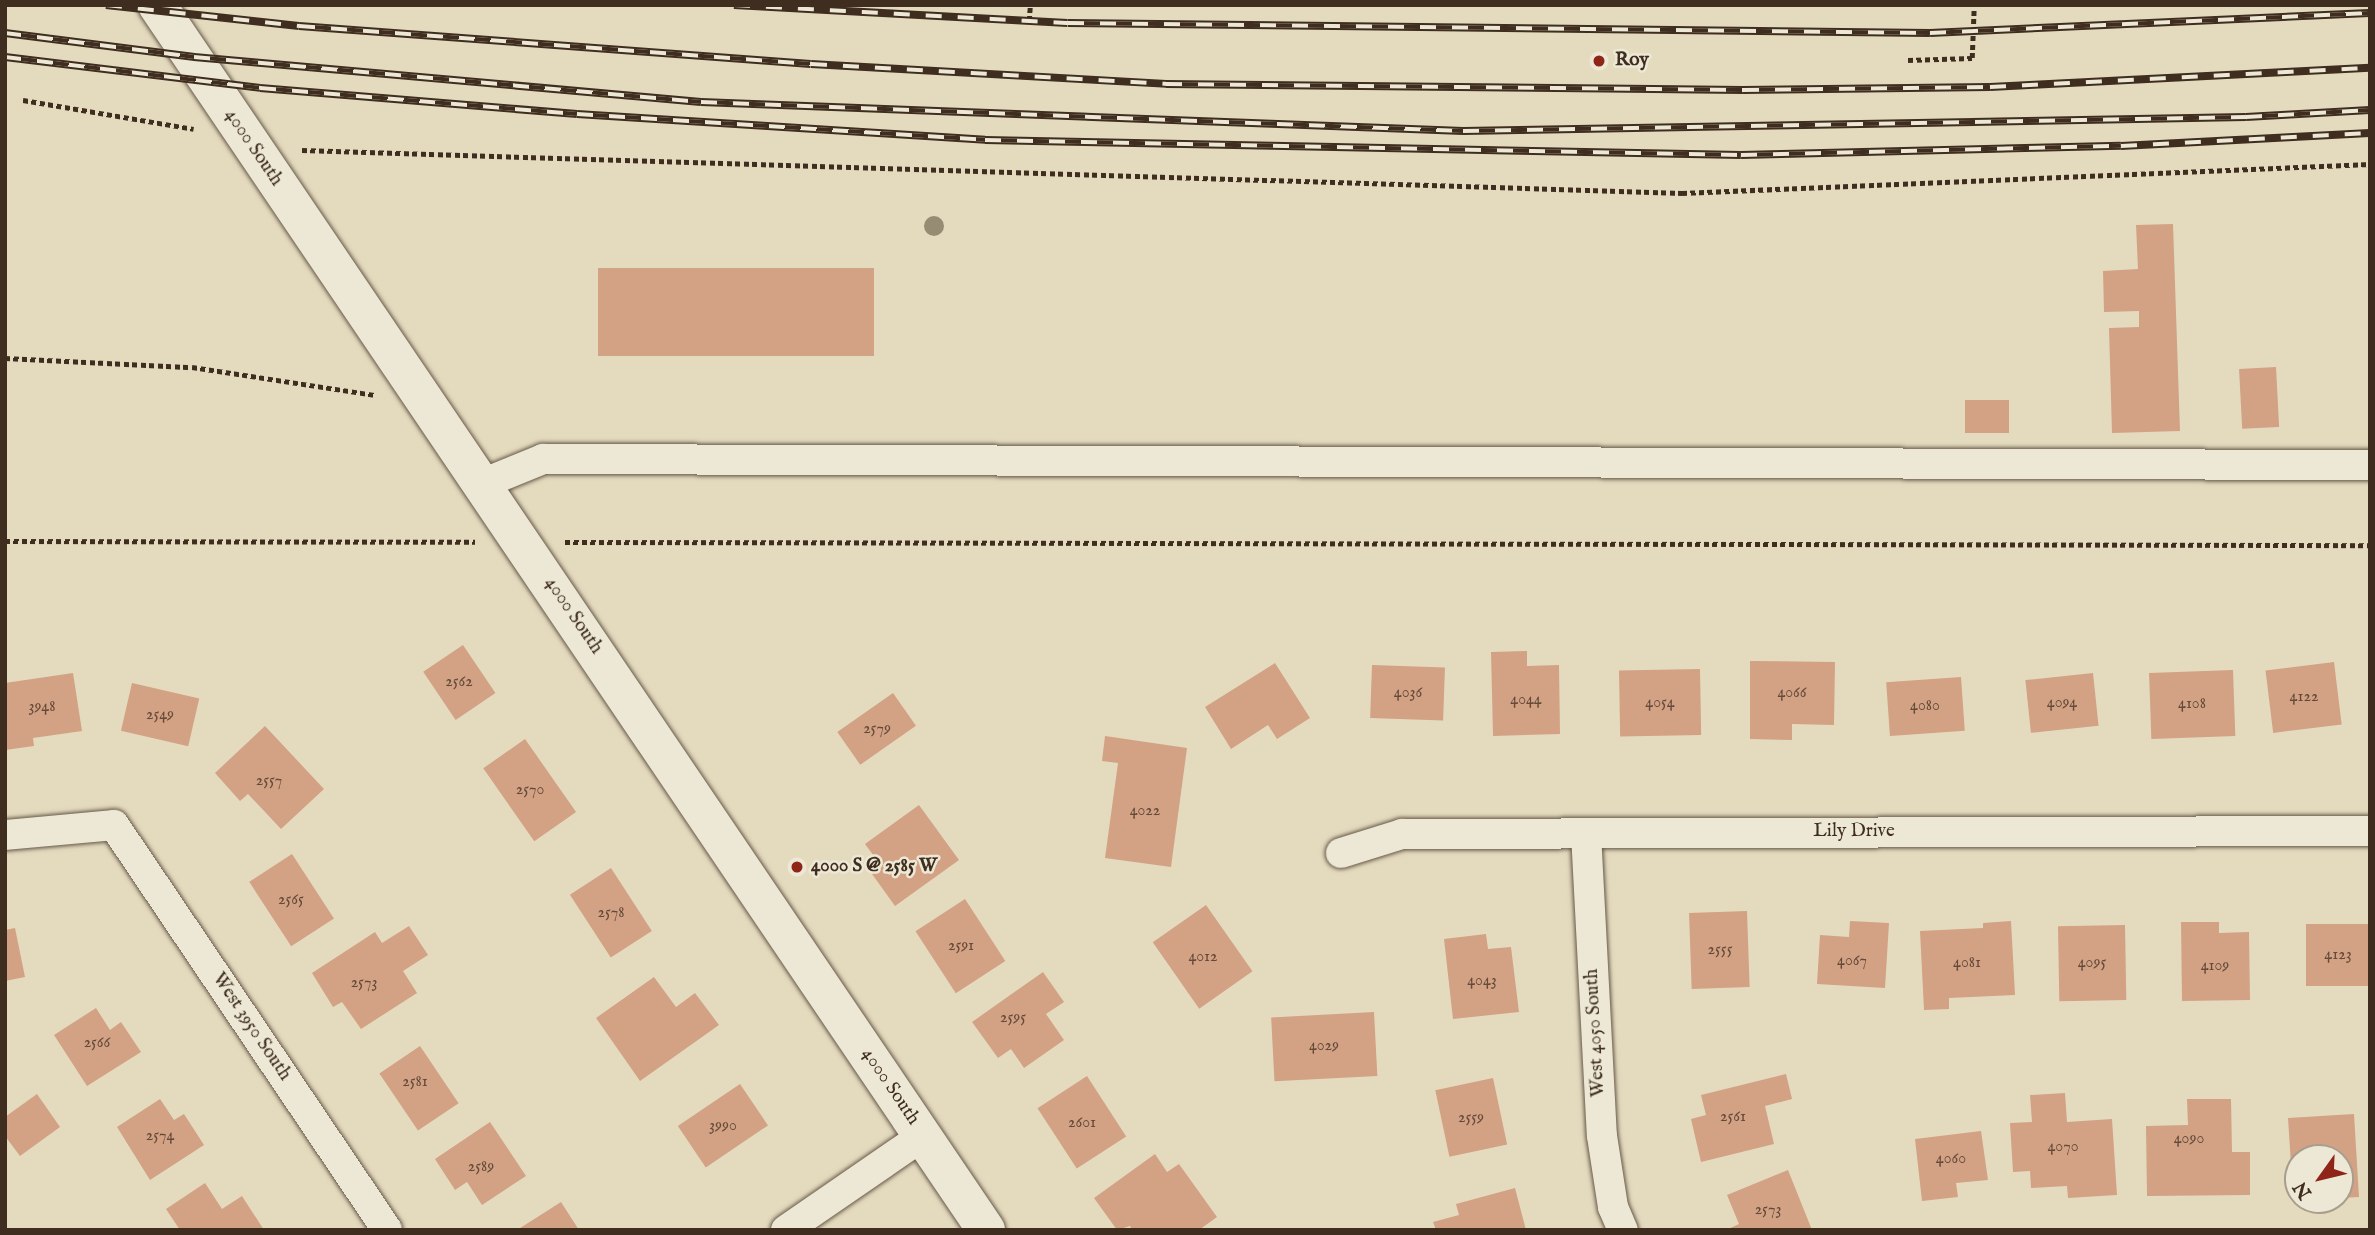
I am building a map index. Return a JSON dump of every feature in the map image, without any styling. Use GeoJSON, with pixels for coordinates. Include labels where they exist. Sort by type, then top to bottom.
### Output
{"type":"FeatureCollection","features":[{"type":"Feature","properties":{"kind":"street","name":"4000 South"},"geometry":{"type":"LineString","coordinates":[[157,5],[986,1230]]}},
{"type":"Feature","properties":{"kind":"street"},"geometry":{"type":"LineString","coordinates":[[482,484],[543,459],[2370,465]]}},
{"type":"Feature","properties":{"kind":"street","name":"West 3950 South"},"geometry":{"type":"LineString","coordinates":[[5,835],[114,825],[387,1230]]}},
{"type":"Feature","properties":{"kind":"street","name":"Lily Drive"},"geometry":{"type":"LineString","coordinates":[[1341,853],[1402,834],[2370,831]]}},
{"type":"Feature","properties":{"kind":"street","name":"West 4050 South"},"geometry":{"type":"LineString","coordinates":[[1586,833],[1602,1136],[1613,1207],[1623,1230]]}},
{"type":"Feature","properties":{"kind":"street"},"geometry":{"type":"LineString","coordinates":[[786,1230],[923,1136]]}},
{"type":"Feature","properties":{"kind":"path"},"geometry":{"type":"LineString","coordinates":[[1029,22],[1030,5]]}},
{"type":"Feature","properties":{"kind":"path"},"geometry":{"type":"LineString","coordinates":[[1908,60],[1972,58],[1974,5]]}},
{"type":"Feature","properties":{"kind":"path"},"geometry":{"type":"LineString","coordinates":[[23,100],[244,137]]}},
{"type":"Feature","properties":{"kind":"path"},"geometry":{"type":"LineString","coordinates":[[299,150],[1682,193],[2370,164]]}},
{"type":"Feature","properties":{"kind":"path"},"geometry":{"type":"LineString","coordinates":[[5,358],[192,367],[427,403]]}},
{"type":"Feature","properties":{"kind":"path"},"geometry":{"type":"LineString","coordinates":[[5,541],[437,542]]}},
{"type":"Feature","properties":{"kind":"path"},"geometry":{"type":"LineString","coordinates":[[574,542],[2370,545]]}},
{"type":"Feature","properties":{"kind":"building"},"geometry":{"type":"Polygon","coordinates":[[[2173,224],[2180,431],[2112,433],[2109,328],[2139,327],[2139,311],[2104,312],[2103,271],[2138,269],[2136,225],[2173,224]]]}},
{"type":"Feature","properties":{"kind":"building"},"geometry":{"type":"Polygon","coordinates":[[[598,268],[874,268],[874,356],[598,356],[598,268]]]}},
{"type":"Feature","properties":{"kind":"building"},"geometry":{"type":"Polygon","coordinates":[[[2276,367],[2279,427],[2242,429],[2239,369],[2276,367]]]}},
{"type":"Feature","properties":{"kind":"building"},"geometry":{"type":"Polygon","coordinates":[[[1965,400],[2009,400],[2009,433],[1965,433],[1965,400]]]}},
{"type":"Feature","properties":{"kind":"building"},"geometry":{"type":"Polygon","coordinates":[[[463,645],[495,693],[456,720],[423,672],[463,645]]]}},
{"type":"Feature","properties":{"kind":"building"},"geometry":{"type":"Polygon","coordinates":[[[1527,651],[1527,666],[1559,665],[1560,734],[1493,736],[1491,652],[1527,651]]]}},
{"type":"Feature","properties":{"kind":"building"},"geometry":{"type":"Polygon","coordinates":[[[1750,661],[1835,662],[1834,725],[1792,724],[1792,740],[1750,739],[1750,661]]]}},
{"type":"Feature","properties":{"kind":"building"},"geometry":{"type":"Polygon","coordinates":[[[2334,662],[2342,725],[2273,733],[2266,670],[2334,662]]]}},
{"type":"Feature","properties":{"kind":"building"},"geometry":{"type":"Polygon","coordinates":[[[1275,663],[1310,718],[1277,739],[1268,725],[1231,749],[1205,707],[1275,663]]]}},
{"type":"Feature","properties":{"kind":"building"},"geometry":{"type":"Polygon","coordinates":[[[1372,665],[1445,668],[1443,721],[1370,718],[1372,665]]]}},
{"type":"Feature","properties":{"kind":"building"},"geometry":{"type":"Polygon","coordinates":[[[1700,669],[1701,735],[1620,736],[1619,670],[1700,669]]]}},
{"type":"Feature","properties":{"kind":"building"},"geometry":{"type":"Polygon","coordinates":[[[2233,670],[2235,736],[2151,739],[2149,673],[2233,670]]]}},
{"type":"Feature","properties":{"kind":"building"},"geometry":{"type":"Polygon","coordinates":[[[73,673],[82,731],[33,738],[34,746],[5,750],[5,683],[73,673]]]}},
{"type":"Feature","properties":{"kind":"building"},"geometry":{"type":"Polygon","coordinates":[[[2093,673],[2099,726],[2031,733],[2025,680],[2093,673]]]}},
{"type":"Feature","properties":{"kind":"building"},"geometry":{"type":"Polygon","coordinates":[[[1961,677],[1965,731],[1890,736],[1886,682],[1961,677]]]}},
{"type":"Feature","properties":{"kind":"building"},"geometry":{"type":"Polygon","coordinates":[[[132,683],[199,699],[188,746],[121,731],[132,683]]]}},
{"type":"Feature","properties":{"kind":"building"},"geometry":{"type":"Polygon","coordinates":[[[893,693],[916,726],[860,765],[837,732],[893,693]]]}},
{"type":"Feature","properties":{"kind":"building"},"geometry":{"type":"Polygon","coordinates":[[[265,726],[324,789],[281,829],[248,794],[240,801],[215,773],[265,726]]]}},
{"type":"Feature","properties":{"kind":"building"},"geometry":{"type":"Polygon","coordinates":[[[1105,736],[1187,748],[1171,867],[1105,858],[1118,763],[1102,761],[1105,736]]]}},
{"type":"Feature","properties":{"kind":"building"},"geometry":{"type":"Polygon","coordinates":[[[525,739],[576,812],[534,841],[483,768],[525,739]]]}},
{"type":"Feature","properties":{"kind":"building"},"geometry":{"type":"Polygon","coordinates":[[[919,805],[959,860],[895,906],[872,874],[882,867],[865,844],[919,805]]]}},
{"type":"Feature","properties":{"kind":"building"},"geometry":{"type":"Polygon","coordinates":[[[292,854],[334,919],[291,946],[249,882],[292,854]]]}},
{"type":"Feature","properties":{"kind":"building"},"geometry":{"type":"Polygon","coordinates":[[[611,868],[652,931],[611,958],[570,895],[611,868]]]}},
{"type":"Feature","properties":{"kind":"building"},"geometry":{"type":"Polygon","coordinates":[[[965,899],[1005,961],[956,993],[916,931],[965,899]]]}},
{"type":"Feature","properties":{"kind":"building"},"geometry":{"type":"Polygon","coordinates":[[[1206,905],[1252,971],[1199,1009],[1153,942],[1206,905]]]}},
{"type":"Feature","properties":{"kind":"building"},"geometry":{"type":"Polygon","coordinates":[[[1747,911],[1750,987],[1692,989],[1689,913],[1747,911]]]}},
{"type":"Feature","properties":{"kind":"building"},"geometry":{"type":"Polygon","coordinates":[[[1850,921],[1889,923],[1885,988],[1817,984],[1820,935],[1849,937],[1850,921]]]}},
{"type":"Feature","properties":{"kind":"building"},"geometry":{"type":"Polygon","coordinates":[[[2011,921],[2015,995],[1949,998],[1949,1009],[1924,1010],[1920,931],[1983,928],[1983,923],[2011,921]]]}},
{"type":"Feature","properties":{"kind":"building"},"geometry":{"type":"Polygon","coordinates":[[[2181,922],[2219,922],[2219,933],[2249,932],[2250,1000],[2182,1001],[2181,922]]]}},
{"type":"Feature","properties":{"kind":"building"},"geometry":{"type":"Polygon","coordinates":[[[2306,924],[2370,924],[2370,986],[2306,986],[2306,924]]]}},
{"type":"Feature","properties":{"kind":"building"},"geometry":{"type":"Polygon","coordinates":[[[2125,925],[2126,1000],[2059,1001],[2058,926],[2125,925]]]}},
{"type":"Feature","properties":{"kind":"building"},"geometry":{"type":"Polygon","coordinates":[[[409,926],[428,955],[403,971],[417,993],[361,1029],[342,1002],[333,1007],[312,973],[375,932],[382,943],[409,926]]]}},
{"type":"Feature","properties":{"kind":"building"},"geometry":{"type":"Polygon","coordinates":[[[15,928],[25,977],[5,981],[5,930],[15,928]]]}},
{"type":"Feature","properties":{"kind":"building"},"geometry":{"type":"Polygon","coordinates":[[[1486,934],[1488,949],[1511,947],[1519,1012],[1453,1019],[1444,939],[1486,934]]]}},
{"type":"Feature","properties":{"kind":"building"},"geometry":{"type":"Polygon","coordinates":[[[1043,972],[1064,1002],[1046,1014],[1064,1040],[1024,1068],[1011,1049],[998,1058],[972,1022],[1043,972]]]}},
{"type":"Feature","properties":{"kind":"building"},"geometry":{"type":"Polygon","coordinates":[[[654,977],[676,1007],[695,993],[719,1025],[640,1081],[596,1018],[654,977]]]}},
{"type":"Feature","properties":{"kind":"building"},"geometry":{"type":"Polygon","coordinates":[[[96,1008],[110,1030],[121,1022],[141,1052],[87,1086],[54,1035],[96,1008]]]}},
{"type":"Feature","properties":{"kind":"building"},"geometry":{"type":"Polygon","coordinates":[[[1374,1012],[1377,1076],[1274,1081],[1271,1017],[1374,1012]]]}},
{"type":"Feature","properties":{"kind":"building"},"geometry":{"type":"Polygon","coordinates":[[[420,1046],[459,1103],[418,1131],[379,1073],[420,1046]]]}},
{"type":"Feature","properties":{"kind":"building"},"geometry":{"type":"Polygon","coordinates":[[[1786,1074],[1792,1099],[1765,1106],[1774,1144],[1701,1162],[1691,1119],[1706,1115],[1701,1095],[1786,1074]]]}},
{"type":"Feature","properties":{"kind":"building"},"geometry":{"type":"Polygon","coordinates":[[[1087,1076],[1126,1136],[1077,1169],[1038,1108],[1087,1076]]]}},
{"type":"Feature","properties":{"kind":"building"},"geometry":{"type":"Polygon","coordinates":[[[1493,1078],[1507,1145],[1449,1157],[1435,1090],[1493,1078]]]}},
{"type":"Feature","properties":{"kind":"building"},"geometry":{"type":"Polygon","coordinates":[[[740,1084],[768,1125],[706,1167],[678,1126],[740,1084]]]}},
{"type":"Feature","properties":{"kind":"building"},"geometry":{"type":"Polygon","coordinates":[[[2065,1093],[2067,1122],[2112,1119],[2117,1195],[2068,1198],[2067,1186],[2031,1188],[2030,1171],[2013,1172],[2010,1123],[2032,1122],[2030,1095],[2065,1093]]]}},
{"type":"Feature","properties":{"kind":"building"},"geometry":{"type":"Polygon","coordinates":[[[37,1094],[60,1127],[20,1156],[5,1136],[5,1117],[37,1094]]]}},
{"type":"Feature","properties":{"kind":"building"},"geometry":{"type":"Polygon","coordinates":[[[160,1099],[174,1120],[184,1114],[204,1145],[150,1180],[117,1127],[160,1099]]]}},
{"type":"Feature","properties":{"kind":"building"},"geometry":{"type":"Polygon","coordinates":[[[2187,1099],[2231,1099],[2232,1152],[2250,1152],[2250,1195],[2147,1196],[2146,1126],[2188,1125],[2187,1099]]]}},
{"type":"Feature","properties":{"kind":"building"},"geometry":{"type":"Polygon","coordinates":[[[2354,1114],[2359,1197],[2354,1197],[2354,1144],[2290,1144],[2288,1118],[2354,1114]]]}},
{"type":"Feature","properties":{"kind":"building"},"geometry":{"type":"Polygon","coordinates":[[[490,1122],[526,1176],[482,1205],[467,1182],[455,1190],[435,1159],[490,1122]]]}},
{"type":"Feature","properties":{"kind":"building"},"geometry":{"type":"Polygon","coordinates":[[[1981,1131],[1988,1180],[1956,1183],[1958,1197],[1922,1201],[1915,1139],[1981,1131]]]}},
{"type":"Feature","properties":{"kind":"building"},"geometry":{"type":"Polygon","coordinates":[[[1155,1154],[1167,1172],[1179,1164],[1217,1217],[1199,1230],[1132,1230],[1130,1226],[1117,1230],[1094,1198],[1155,1154]]]}},
{"type":"Feature","properties":{"kind":"building"},"geometry":{"type":"Polygon","coordinates":[[[1788,1170],[1812,1230],[1726,1230],[1739,1224],[1727,1195],[1788,1170]]]}},
{"type":"Feature","properties":{"kind":"building"},"geometry":{"type":"Polygon","coordinates":[[[205,1183],[222,1209],[242,1196],[264,1230],[180,1230],[166,1209],[205,1183]]]}},
{"type":"Feature","properties":{"kind":"building"},"geometry":{"type":"Polygon","coordinates":[[[1515,1188],[1526,1230],[1436,1230],[1433,1222],[1459,1215],[1456,1204],[1515,1188]]]}},
{"type":"Feature","properties":{"kind":"building"},"geometry":{"type":"Polygon","coordinates":[[[561,1202],[579,1230],[517,1230],[561,1202]]]}},
{"type":"Feature","properties":{"kind":"railway"},"geometry":{"type":"LineString","coordinates":[[106,5],[299,26],[811,64],[1166,84],[1743,90],[1990,87],[2370,68]]}},
{"type":"Feature","properties":{"kind":"railway"},"geometry":{"type":"LineString","coordinates":[[734,5],[1068,23],[1930,33],[2370,13]]}},
{"type":"Feature","properties":{"kind":"railway"},"geometry":{"type":"LineString","coordinates":[[5,33],[194,57],[701,102],[1463,131],[2246,117],[2370,110]]}},
{"type":"Feature","properties":{"kind":"railway"},"geometry":{"type":"LineString","coordinates":[[5,57],[260,88],[577,114],[985,140],[1741,155],[2121,146],[2370,133]]}},
{"type":"Feature","properties":{"kind":"place","name":"Roy"},"geometry":{"type":"Point","coordinates":[1599,61]}},
{"type":"Feature","properties":{"kind":"place","name":"4000 S @ 2585 W"},"geometry":{"type":"Point","coordinates":[797,867]}}]}
